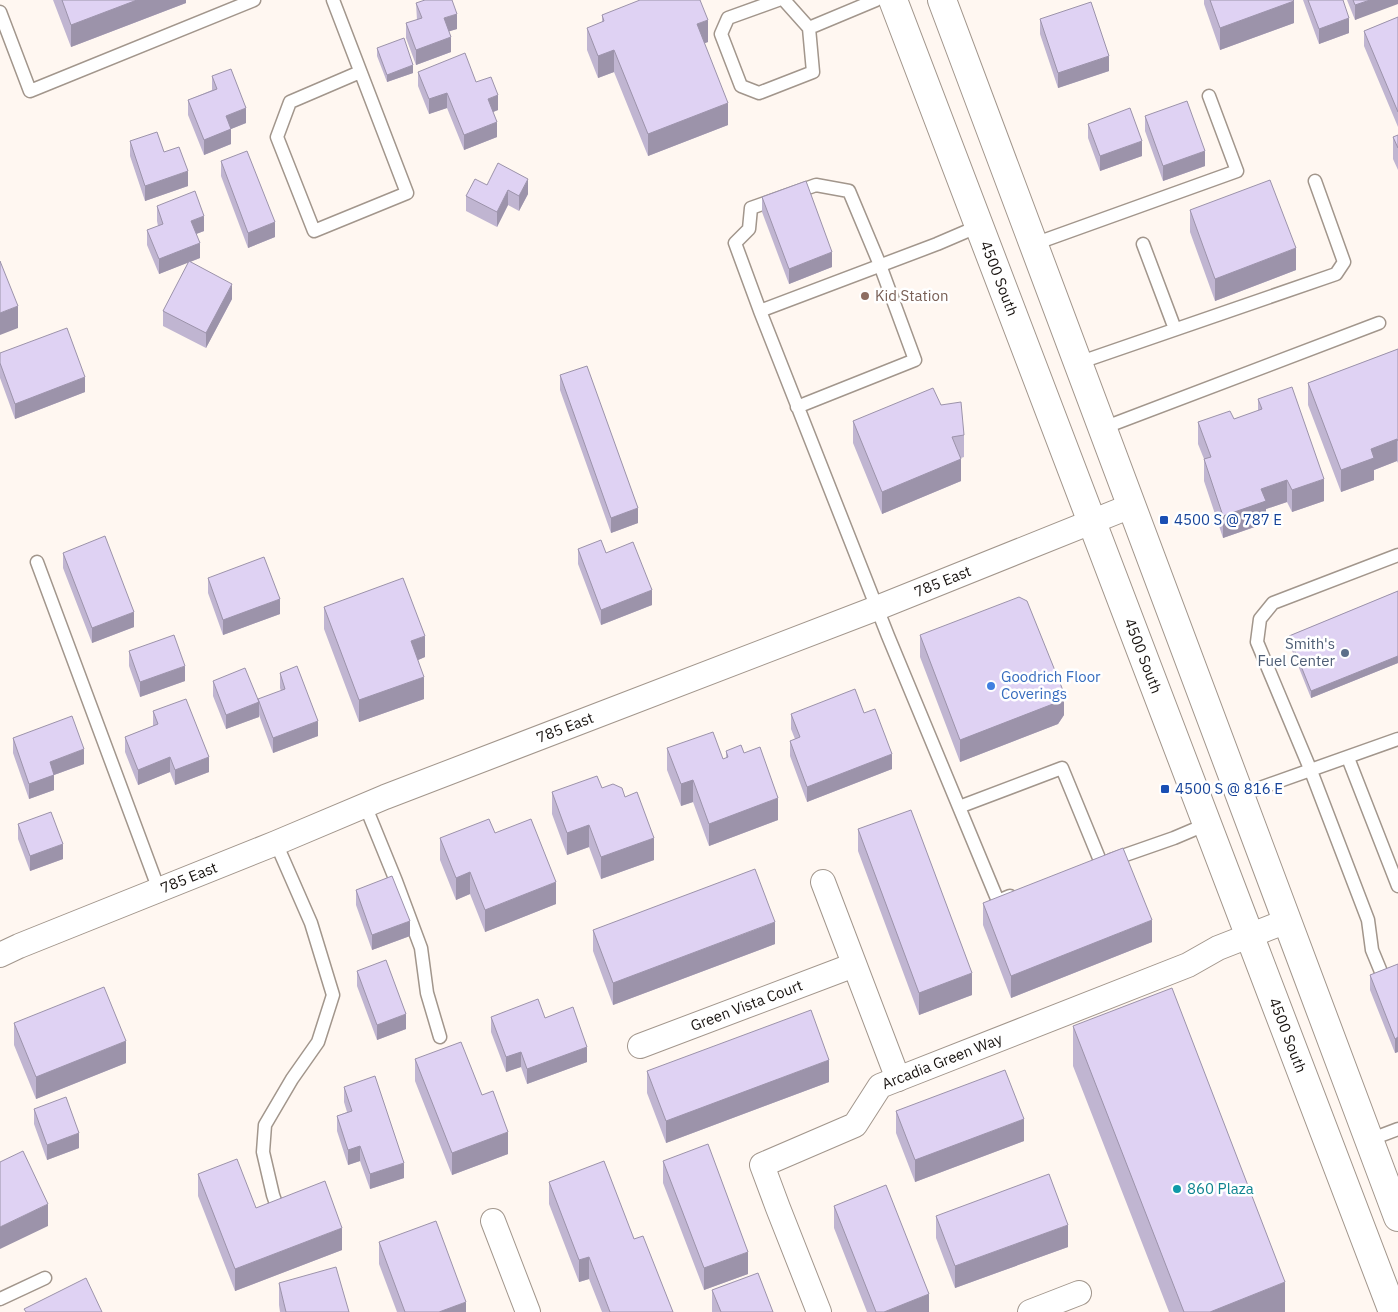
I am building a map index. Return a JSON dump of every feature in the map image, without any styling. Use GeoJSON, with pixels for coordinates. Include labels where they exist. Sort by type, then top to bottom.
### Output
{"type":"FeatureCollection","features":[{"type":"Feature","properties":{"kind":"main road","name":"4500 South"},"geometry":{"type":"LineString","coordinates":[[893,0],[1393,1312]]}},
{"type":"Feature","properties":{"kind":"main road"},"geometry":{"type":"LineString","coordinates":[[942,0],[1398,1217]]}},
{"type":"Feature","properties":{"kind":"street","name":"785 East"},"geometry":{"type":"LineString","coordinates":[[0,954],[276,843],[365,805],[877,608],[1131,506]]}},
{"type":"Feature","properties":{"kind":"street"},"geometry":{"type":"LineString","coordinates":[[823,882],[898,1078]]}},
{"type":"Feature","properties":{"kind":"street","name":"Arcadia Green Way"},"geometry":{"type":"LineString","coordinates":[[819,1312],[762,1165],[855,1126],[880,1086],[1188,965],[1218,948],[1287,920]]}},
{"type":"Feature","properties":{"kind":"street","name":"Green Vista Court"},"geometry":{"type":"LineString","coordinates":[[640,1046],[854,965]]}},
{"type":"Feature","properties":{"kind":"street"},"geometry":{"type":"LineString","coordinates":[[493,1221],[528,1312]]}},
{"type":"Feature","properties":{"kind":"street"},"geometry":{"type":"LineString","coordinates":[[1030,1312],[1078,1293]]}},
{"type":"Feature","properties":{"kind":"lane"},"geometry":{"type":"LineString","coordinates":[[0,12],[30,91],[254,0]]}},
{"type":"Feature","properties":{"kind":"lane"},"geometry":{"type":"LineString","coordinates":[[332,0],[360,72],[407,193],[314,231],[277,137],[290,102],[360,72]]}},
{"type":"Feature","properties":{"kind":"lane"},"geometry":{"type":"LineString","coordinates":[[778,0],[728,18],[721,34],[740,86],[759,93],[813,72],[809,28],[784,0]]}},
{"type":"Feature","properties":{"kind":"lane"},"geometry":{"type":"LineString","coordinates":[[809,28],[876,0]]}},
{"type":"Feature","properties":{"kind":"lane"},"geometry":{"type":"LineString","coordinates":[[1034,244],[1237,171],[1209,96]]}},
{"type":"Feature","properties":{"kind":"lane"},"geometry":{"type":"LineString","coordinates":[[1078,363],[1336,274],[1344,262],[1315,181]]}},
{"type":"Feature","properties":{"kind":"lane"},"geometry":{"type":"LineString","coordinates":[[797,407],[915,360],[850,191],[816,185],[751,208],[748,229],[735,243],[797,407],[877,608],[998,901],[1026,890]]}},
{"type":"Feature","properties":{"kind":"lane"},"geometry":{"type":"LineString","coordinates":[[760,311],[937,244],[979,226]]}},
{"type":"Feature","properties":{"kind":"lane"},"geometry":{"type":"LineString","coordinates":[[1143,244],[1174,330]]}},
{"type":"Feature","properties":{"kind":"lane"},"geometry":{"type":"LineString","coordinates":[[1102,428],[1379,323]]}},
{"type":"Feature","properties":{"kind":"lane"},"geometry":{"type":"LineString","coordinates":[[1386,984],[1372,950],[1368,920],[1311,771],[1257,642],[1260,620],[1273,604],[1398,555]]}},
{"type":"Feature","properties":{"kind":"lane"},"geometry":{"type":"LineString","coordinates":[[37,562],[159,890]]}},
{"type":"Feature","properties":{"kind":"lane"},"geometry":{"type":"LineString","coordinates":[[1240,795],[1398,739]]}},
{"type":"Feature","properties":{"kind":"lane"},"geometry":{"type":"LineString","coordinates":[[1348,758],[1398,886]]}},
{"type":"Feature","properties":{"kind":"lane"},"geometry":{"type":"LineString","coordinates":[[959,807],[1062,768],[1096,865],[1174,838],[1207,824]]}},
{"type":"Feature","properties":{"kind":"lane"},"geometry":{"type":"LineString","coordinates":[[365,805],[421,948],[428,993],[440,1037]]}},
{"type":"Feature","properties":{"kind":"lane"},"geometry":{"type":"LineString","coordinates":[[276,843],[311,923],[333,995],[318,1042],[265,1124],[262,1152],[280,1215]]}},
{"type":"Feature","properties":{"kind":"lane"},"geometry":{"type":"LineString","coordinates":[[1369,1140],[1398,1129]]}},
{"type":"Feature","properties":{"kind":"lane"},"geometry":{"type":"LineString","coordinates":[[0,1299],[45,1278]]}},
{"type":"Feature","properties":{"kind":"building"},"geometry":{"type":"Polygon","coordinates":[[[62,0],[137,0],[71,25],[62,0]]]}},
{"type":"Feature","properties":{"kind":"building"},"geometry":{"type":"Polygon","coordinates":[[[425,0],[452,0],[457,14],[444,18],[451,37],[416,50],[406,23],[422,18],[416,3],[425,0]]]}},
{"type":"Feature","properties":{"kind":"building"},"geometry":{"type":"Polygon","coordinates":[[[640,0],[700,0],[708,20],[697,24],[728,103],[648,134],[614,50],[598,56],[587,28],[604,21],[602,15],[640,0]]]}},
{"type":"Feature","properties":{"kind":"building"},"geometry":{"type":"Polygon","coordinates":[[[1210,0],[1293,0],[1294,1],[1220,28],[1210,0]]]}},
{"type":"Feature","properties":{"kind":"building"},"geometry":{"type":"Polygon","coordinates":[[[1308,0],[1343,0],[1349,18],[1319,29],[1308,0]]]}},
{"type":"Feature","properties":{"kind":"building"},"geometry":{"type":"Polygon","coordinates":[[[1353,0],[1370,0],[1355,5],[1353,0]]]}},
{"type":"Feature","properties":{"kind":"building"},"geometry":{"type":"Polygon","coordinates":[[[1091,2],[1109,56],[1058,73],[1040,19],[1091,2]]]}},
{"type":"Feature","properties":{"kind":"building"},"geometry":{"type":"Polygon","coordinates":[[[1398,17],[1398,112],[1364,31],[1398,17]]]}},
{"type":"Feature","properties":{"kind":"building"},"geometry":{"type":"Polygon","coordinates":[[[404,38],[413,65],[387,75],[377,48],[404,38]]]}},
{"type":"Feature","properties":{"kind":"building"},"geometry":{"type":"Polygon","coordinates":[[[465,53],[476,82],[491,77],[498,95],[488,99],[497,122],[464,135],[447,93],[429,99],[418,72],[465,53]]]}},
{"type":"Feature","properties":{"kind":"building"},"geometry":{"type":"Polygon","coordinates":[[[231,69],[246,108],[226,116],[231,129],[204,140],[188,100],[217,89],[212,76],[231,69]]]}},
{"type":"Feature","properties":{"kind":"building"},"geometry":{"type":"Polygon","coordinates":[[[1187,101],[1205,151],[1163,166],[1145,116],[1187,101]]]}},
{"type":"Feature","properties":{"kind":"building"},"geometry":{"type":"Polygon","coordinates":[[[1130,108],[1142,141],[1100,156],[1088,124],[1130,108]]]}},
{"type":"Feature","properties":{"kind":"building"},"geometry":{"type":"Polygon","coordinates":[[[157,132],[164,152],[179,147],[188,171],[145,186],[130,141],[157,132]]]}},
{"type":"Feature","properties":{"kind":"building"},"geometry":{"type":"Polygon","coordinates":[[[1398,135],[1398,148],[1393,137],[1398,135]]]}},
{"type":"Feature","properties":{"kind":"building"},"geometry":{"type":"Polygon","coordinates":[[[247,151],[275,222],[248,233],[221,161],[247,151]]]}},
{"type":"Feature","properties":{"kind":"building"},"geometry":{"type":"Polygon","coordinates":[[[498,163],[528,179],[519,196],[508,190],[497,212],[466,196],[475,179],[487,185],[498,163]]]}},
{"type":"Feature","properties":{"kind":"building"},"geometry":{"type":"Polygon","coordinates":[[[1270,180],[1296,248],[1215,279],[1190,210],[1270,180]]]}},
{"type":"Feature","properties":{"kind":"building"},"geometry":{"type":"Polygon","coordinates":[[[806,181],[832,252],[789,269],[762,197],[806,181]]]}},
{"type":"Feature","properties":{"kind":"building"},"geometry":{"type":"Polygon","coordinates":[[[195,191],[204,216],[191,221],[200,243],[159,259],[147,230],[163,224],[157,206],[195,191]]]}},
{"type":"Feature","properties":{"kind":"building"},"geometry":{"type":"Polygon","coordinates":[[[0,261],[18,306],[0,313],[0,261]]]}},
{"type":"Feature","properties":{"kind":"building"},"geometry":{"type":"Polygon","coordinates":[[[189,261],[232,284],[206,333],[163,311],[189,261]]]}},
{"type":"Feature","properties":{"kind":"building"},"geometry":{"type":"Polygon","coordinates":[[[67,328],[85,377],[15,404],[0,363],[0,353],[67,328]]]}},
{"type":"Feature","properties":{"kind":"building"},"geometry":{"type":"Polygon","coordinates":[[[1398,349],[1398,441],[1397,439],[1371,449],[1374,458],[1341,470],[1308,383],[1398,349]]]}},
{"type":"Feature","properties":{"kind":"building"},"geometry":{"type":"Polygon","coordinates":[[[587,366],[638,508],[611,518],[560,375],[587,366]]]}},
{"type":"Feature","properties":{"kind":"building"},"geometry":{"type":"Polygon","coordinates":[[[1292,387],[1324,479],[1292,490],[1287,480],[1261,489],[1266,501],[1223,516],[1204,459],[1211,457],[1198,422],[1230,411],[1234,419],[1262,409],[1258,399],[1292,387]]]}},
{"type":"Feature","properties":{"kind":"building"},"geometry":{"type":"Polygon","coordinates":[[[933,388],[941,405],[961,402],[964,435],[952,437],[961,459],[882,492],[853,421],[933,388]]]}},
{"type":"Feature","properties":{"kind":"building"},"geometry":{"type":"Polygon","coordinates":[[[105,536],[134,612],[92,628],[63,553],[105,536]]]}},
{"type":"Feature","properties":{"kind":"building"},"geometry":{"type":"Polygon","coordinates":[[[601,540],[606,553],[633,542],[652,590],[601,610],[578,549],[601,540]]]}},
{"type":"Feature","properties":{"kind":"building"},"geometry":{"type":"Polygon","coordinates":[[[264,557],[280,599],[223,620],[208,578],[264,557]]]}},
{"type":"Feature","properties":{"kind":"building"},"geometry":{"type":"Polygon","coordinates":[[[403,578],[425,636],[411,641],[424,677],[359,700],[324,607],[403,578]]]}},
{"type":"Feature","properties":{"kind":"building","name":"Smith's Fuel Center"},"geometry":{"type":"Polygon","coordinates":[[[1398,591],[1398,656],[1311,691],[1289,636],[1398,591]]]}},
{"type":"Feature","properties":{"kind":"building","name":"Goodrich Floor Coverings"},"geometry":{"type":"Polygon","coordinates":[[[1019,597],[1027,601],[1064,693],[1058,702],[960,740],[920,635],[1019,597]]]}},
{"type":"Feature","properties":{"kind":"building"},"geometry":{"type":"Polygon","coordinates":[[[174,635],[185,666],[140,682],[129,651],[174,635]]]}},
{"type":"Feature","properties":{"kind":"building"},"geometry":{"type":"Polygon","coordinates":[[[297,666],[318,721],[273,738],[258,699],[285,689],[280,673],[297,666]]]}},
{"type":"Feature","properties":{"kind":"building"},"geometry":{"type":"Polygon","coordinates":[[[245,668],[259,702],[226,715],[213,681],[245,668]]]}},
{"type":"Feature","properties":{"kind":"building"},"geometry":{"type":"Polygon","coordinates":[[[855,689],[864,713],[875,709],[892,754],[807,787],[790,741],[800,737],[791,714],[855,689]]]}},
{"type":"Feature","properties":{"kind":"building"},"geometry":{"type":"Polygon","coordinates":[[[186,699],[209,757],[175,770],[170,757],[138,770],[125,737],[158,724],[153,711],[186,699]]]}},
{"type":"Feature","properties":{"kind":"building"},"geometry":{"type":"Polygon","coordinates":[[[72,716],[84,749],[50,762],[54,775],[29,784],[13,738],[72,716]]]}},
{"type":"Feature","properties":{"kind":"building"},"geometry":{"type":"Polygon","coordinates":[[[713,732],[723,759],[728,757],[726,751],[741,745],[744,753],[760,747],[778,798],[709,824],[693,780],[681,784],[667,748],[713,732]]]}},
{"type":"Feature","properties":{"kind":"building"},"geometry":{"type":"Polygon","coordinates":[[[597,776],[602,788],[613,784],[622,788],[625,797],[637,792],[654,838],[601,857],[589,825],[567,833],[552,792],[597,776]]]}},
{"type":"Feature","properties":{"kind":"building"},"geometry":{"type":"Polygon","coordinates":[[[911,810],[972,973],[919,993],[858,829],[911,810]]]}},
{"type":"Feature","properties":{"kind":"building"},"geometry":{"type":"Polygon","coordinates":[[[51,812],[63,844],[30,856],[18,824],[51,812]]]}},
{"type":"Feature","properties":{"kind":"building"},"geometry":{"type":"Polygon","coordinates":[[[489,819],[495,833],[531,819],[556,882],[485,910],[470,872],[456,878],[440,838],[489,819]]]}},
{"type":"Feature","properties":{"kind":"building"},"geometry":{"type":"Polygon","coordinates":[[[1123,848],[1152,920],[1011,976],[983,903],[1123,848]]]}},
{"type":"Feature","properties":{"kind":"building"},"geometry":{"type":"Polygon","coordinates":[[[755,869],[775,922],[613,983],[593,930],[755,869]]]}},
{"type":"Feature","properties":{"kind":"building"},"geometry":{"type":"Polygon","coordinates":[[[392,876],[410,921],[372,935],[356,890],[392,876]]]}},
{"type":"Feature","properties":{"kind":"building"},"geometry":{"type":"Polygon","coordinates":[[[386,960],[406,1014],[377,1025],[357,971],[386,960]]]}},
{"type":"Feature","properties":{"kind":"building"},"geometry":{"type":"Polygon","coordinates":[[[1398,964],[1398,1037],[1395,1039],[1370,975],[1398,964]]]}},
{"type":"Feature","properties":{"kind":"building"},"geometry":{"type":"Polygon","coordinates":[[[104,987],[126,1041],[36,1077],[14,1023],[104,987]]]}},
{"type":"Feature","properties":{"kind":"building","name":"860 Plaza"},"geometry":{"type":"Polygon","coordinates":[[[1172,988],[1285,1282],[1210,1312],[1184,1312],[1073,1026],[1172,988]]]}},
{"type":"Feature","properties":{"kind":"building"},"geometry":{"type":"Polygon","coordinates":[[[538,999],[545,1018],[573,1007],[587,1047],[527,1069],[521,1052],[506,1057],[491,1017],[538,999]]]}},
{"type":"Feature","properties":{"kind":"building"},"geometry":{"type":"Polygon","coordinates":[[[811,1010],[829,1060],[666,1121],[647,1071],[811,1010]]]}},
{"type":"Feature","properties":{"kind":"building"},"geometry":{"type":"Polygon","coordinates":[[[461,1042],[482,1095],[493,1091],[508,1132],[452,1153],[415,1059],[461,1042]]]}},
{"type":"Feature","properties":{"kind":"building"},"geometry":{"type":"Polygon","coordinates":[[[1005,1070],[1024,1119],[915,1160],[896,1111],[1005,1070]]]}},
{"type":"Feature","properties":{"kind":"building"},"geometry":{"type":"Polygon","coordinates":[[[375,1076],[404,1163],[370,1174],[360,1146],[348,1150],[337,1116],[352,1111],[344,1087],[375,1076]]]}},
{"type":"Feature","properties":{"kind":"building"},"geometry":{"type":"Polygon","coordinates":[[[66,1097],[79,1133],[47,1145],[34,1109],[66,1097]]]}},
{"type":"Feature","properties":{"kind":"building"},"geometry":{"type":"Polygon","coordinates":[[[708,1144],[748,1252],[704,1268],[663,1161],[708,1144]]]}},
{"type":"Feature","properties":{"kind":"building"},"geometry":{"type":"Polygon","coordinates":[[[23,1151],[48,1204],[0,1227],[0,1162],[23,1151]]]}},
{"type":"Feature","properties":{"kind":"building"},"geometry":{"type":"Polygon","coordinates":[[[237,1159],[256,1208],[325,1181],[342,1228],[235,1269],[198,1174],[237,1159]]]}},
{"type":"Feature","properties":{"kind":"building"},"geometry":{"type":"Polygon","coordinates":[[[604,1161],[634,1239],[643,1236],[673,1312],[610,1312],[589,1257],[579,1260],[549,1182],[604,1161]]]}},
{"type":"Feature","properties":{"kind":"building"},"geometry":{"type":"Polygon","coordinates":[[[1049,1174],[1068,1225],[955,1266],[936,1216],[1049,1174]]]}},
{"type":"Feature","properties":{"kind":"building"},"geometry":{"type":"Polygon","coordinates":[[[886,1185],[929,1294],[884,1312],[876,1312],[834,1206],[886,1185]]]}},
{"type":"Feature","properties":{"kind":"building"},"geometry":{"type":"Polygon","coordinates":[[[436,1221],[466,1302],[439,1312],[405,1312],[379,1242],[436,1221]]]}},
{"type":"Feature","properties":{"kind":"building"},"geometry":{"type":"Polygon","coordinates":[[[336,1267],[349,1312],[286,1312],[279,1283],[336,1267]]]}},
{"type":"Feature","properties":{"kind":"building"},"geometry":{"type":"Polygon","coordinates":[[[758,1273],[773,1312],[721,1312],[712,1290],[758,1273]]]}},
{"type":"Feature","properties":{"kind":"building"},"geometry":{"type":"Polygon","coordinates":[[[86,1278],[102,1312],[26,1312],[24,1309],[86,1278]]]}},
{"type":"Feature","properties":{"kind":"place","name":"Kid Station"},"geometry":{"type":"Point","coordinates":[865,296]}},
{"type":"Feature","properties":{"kind":"place","name":"4500 S @ 787 E"},"geometry":{"type":"Point","coordinates":[1164,520]}},
{"type":"Feature","properties":{"kind":"place","name":"Smith's Fuel Center"},"geometry":{"type":"Point","coordinates":[1345,653]}},
{"type":"Feature","properties":{"kind":"place","name":"Goodrich Floor Coverings"},"geometry":{"type":"Point","coordinates":[991,686]}},
{"type":"Feature","properties":{"kind":"place","name":"4500 S @ 816 E"},"geometry":{"type":"Point","coordinates":[1165,789]}},
{"type":"Feature","properties":{"kind":"place","name":"860 Plaza"},"geometry":{"type":"Point","coordinates":[1177,1189]}}]}
